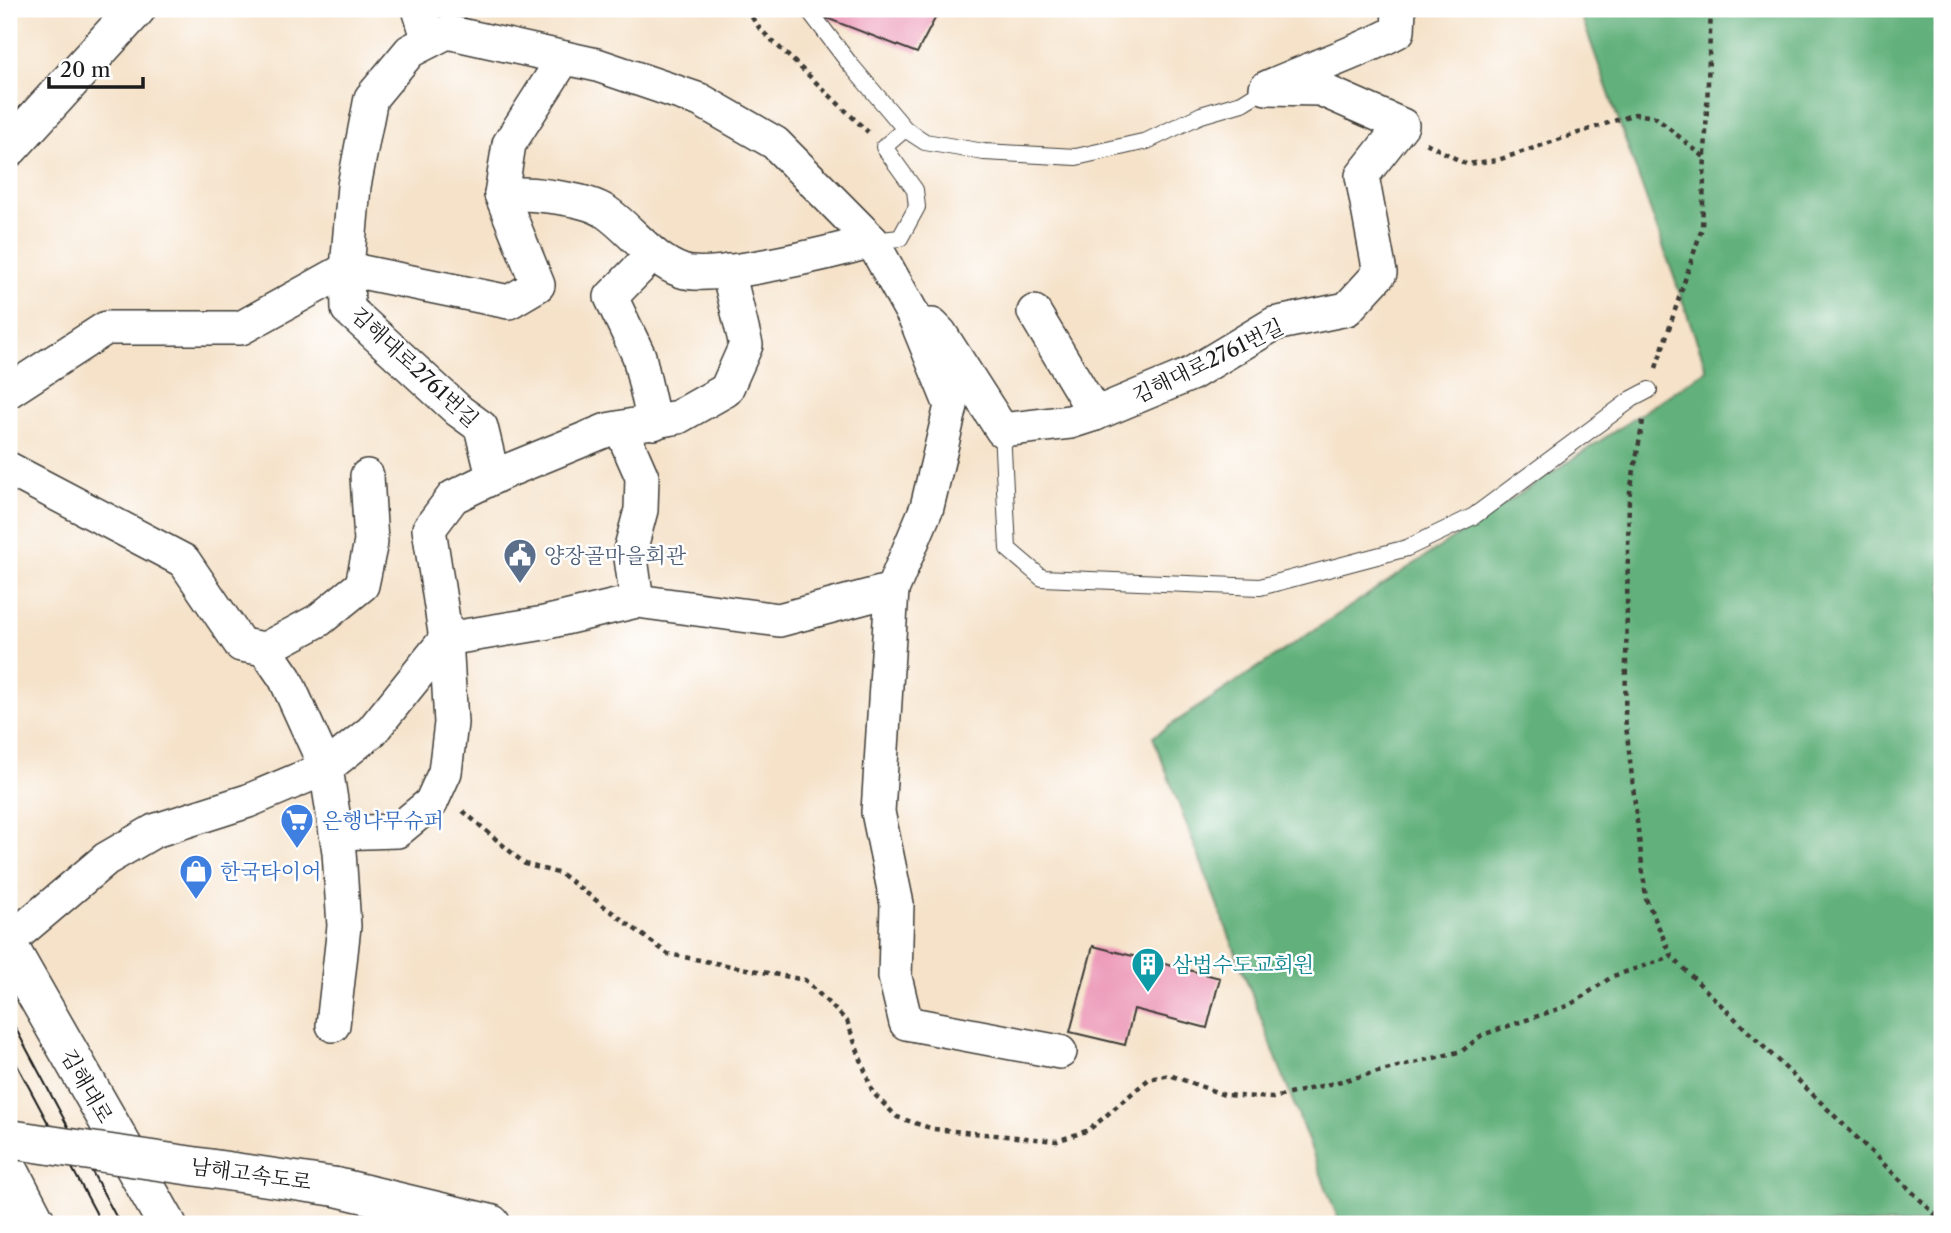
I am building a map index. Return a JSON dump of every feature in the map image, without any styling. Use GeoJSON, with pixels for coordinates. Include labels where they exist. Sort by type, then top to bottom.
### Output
{"type":"FeatureCollection","features":[{"type":"Feature","properties":{"kind":"main road"},"geometry":{"type":"LineString","coordinates":[[9,148],[136,9]]}},
{"type":"Feature","properties":{"kind":"main road","name":"김해대로"},"geometry":{"type":"LineString","coordinates":[[9,947],[167,1224]]}},
{"type":"Feature","properties":{"kind":"main road","name":"남해고속도로"},"geometry":{"type":"LineString","coordinates":[[9,1139],[336,1187],[491,1224]]}},
{"type":"Feature","properties":{"kind":"main road"},"geometry":{"type":"LineString","coordinates":[[9,1170],[37,1224]]}},
{"type":"Feature","properties":{"kind":"street"},"geometry":{"type":"LineString","coordinates":[[419,9],[429,41]]}},
{"type":"Feature","properties":{"kind":"street"},"geometry":{"type":"LineString","coordinates":[[1265,88],[1318,64],[1359,53],[1398,31],[1399,9]]}},
{"type":"Feature","properties":{"kind":"street","name":"김해대로2761번길"},"geometry":{"type":"LineString","coordinates":[[493,477],[481,427],[348,309],[347,269],[354,186],[372,98],[410,51],[447,32],[597,65],[700,100],[775,142],[872,241],[907,302],[951,406],[927,507],[892,590],[878,812],[897,904],[895,976],[906,1023],[1060,1052]]}},
{"type":"Feature","properties":{"kind":"street"},"geometry":{"type":"LineString","coordinates":[[9,391],[106,328],[241,328],[347,269],[509,302],[538,285],[501,194],[509,144],[564,58]]}},
{"type":"Feature","properties":{"kind":"street"},"geometry":{"type":"LineString","coordinates":[[1265,88],[1320,89],[1402,125]]}},
{"type":"Feature","properties":{"kind":"street","name":"김해대로2761번길"},"geometry":{"type":"LineString","coordinates":[[907,302],[940,333],[1002,430],[1070,422],[1095,414],[1191,374],[1274,324],[1347,309],[1380,273],[1362,176],[1402,125]]}},
{"type":"Feature","properties":{"kind":"street"},"geometry":{"type":"LineString","coordinates":[[501,194],[539,193],[604,211],[653,254],[684,272],[728,271],[822,255],[872,241]]}},
{"type":"Feature","properties":{"kind":"street"},"geometry":{"type":"LineString","coordinates":[[653,254],[611,297],[639,356],[654,423]]}},
{"type":"Feature","properties":{"kind":"street"},"geometry":{"type":"LineString","coordinates":[[336,833],[397,831],[432,803],[445,772],[451,723],[446,639],[429,529],[453,497],[493,477],[607,430],[678,417],[726,390],[746,345],[728,271]]}},
{"type":"Feature","properties":{"kind":"street"},"geometry":{"type":"LineString","coordinates":[[1034,312],[1095,414]]}},
{"type":"Feature","properties":{"kind":"street"},"geometry":{"type":"LineString","coordinates":[[621,429],[642,477],[641,510],[630,551],[637,601]]}},
{"type":"Feature","properties":{"kind":"street"},"geometry":{"type":"LineString","coordinates":[[9,469],[184,561],[241,645],[265,649],[319,620],[362,585],[372,542],[367,476]]}},
{"type":"Feature","properties":{"kind":"street"},"geometry":{"type":"LineString","coordinates":[[9,941],[106,859],[154,831],[248,802],[326,768],[372,732],[446,639],[544,623],[637,601],[779,620],[892,590]]}},
{"type":"Feature","properties":{"kind":"street"},"geometry":{"type":"LineString","coordinates":[[265,649],[285,678],[326,768],[336,833],[344,926],[333,1025]]}},
{"type":"Feature","properties":{"kind":"lane"},"geometry":{"type":"LineString","coordinates":[[808,9],[905,129],[925,142],[984,152],[1076,157],[1147,141],[1201,115],[1242,103],[1265,88]]}},
{"type":"Feature","properties":{"kind":"lane"},"geometry":{"type":"LineString","coordinates":[[872,241],[900,238],[917,207],[915,190],[884,147],[905,129]]}},
{"type":"Feature","properties":{"kind":"lane"},"geometry":{"type":"LineString","coordinates":[[1002,430],[1008,549],[1042,578],[1260,587],[1407,548],[1474,516],[1632,399],[1649,390]]}},
{"type":"Feature","properties":{"kind":"path"},"geometry":{"type":"LineString","coordinates":[[746,9],[760,29],[884,147]]}},
{"type":"Feature","properties":{"kind":"path"},"geometry":{"type":"LineString","coordinates":[[1711,9],[1702,228],[1649,390],[1629,497],[1625,717],[1646,899],[1672,957],[1942,1221]]}},
{"type":"Feature","properties":{"kind":"path"},"geometry":{"type":"LineString","coordinates":[[1402,125],[1431,147],[1466,164],[1498,160],[1635,114],[1655,117],[1705,158]]}},
{"type":"Feature","properties":{"kind":"green space"},"geometry":{"type":"Polygon","coordinates":[[[1579,9],[1942,9],[1942,1224],[1340,1224],[1153,737],[1707,370],[1579,9]]]}},
{"type":"Feature","properties":{"kind":"building"},"geometry":{"type":"Polygon","coordinates":[[[824,9],[940,9],[917,53],[821,16],[824,9]]]}},
{"type":"Feature","properties":{"kind":"building","name":"삼법수도교회원"},"geometry":{"type":"Polygon","coordinates":[[[1093,946],[1220,978],[1207,1028],[1134,1009],[1125,1045],[1070,1032],[1093,946]]]}},
{"type":"Feature","properties":{"kind":"tram line"},"geometry":{"type":"LineString","coordinates":[[9,1016],[120,1224]]}},
{"type":"Feature","properties":{"kind":"tram line"},"geometry":{"type":"LineString","coordinates":[[9,1050],[102,1224]]}},
{"type":"Feature","properties":{"kind":"place","name":"양장골마을회관"},"geometry":{"type":"Point","coordinates":[520,585]}},
{"type":"Feature","properties":{"kind":"place","name":"은행나무슈퍼"},"geometry":{"type":"Point","coordinates":[297,850]}},
{"type":"Feature","properties":{"kind":"place","name":"한국타이어"},"geometry":{"type":"Point","coordinates":[196,901]}},
{"type":"Feature","properties":{"kind":"place","name":"삼법수도교회원"},"geometry":{"type":"Point","coordinates":[1148,994]}}]}
